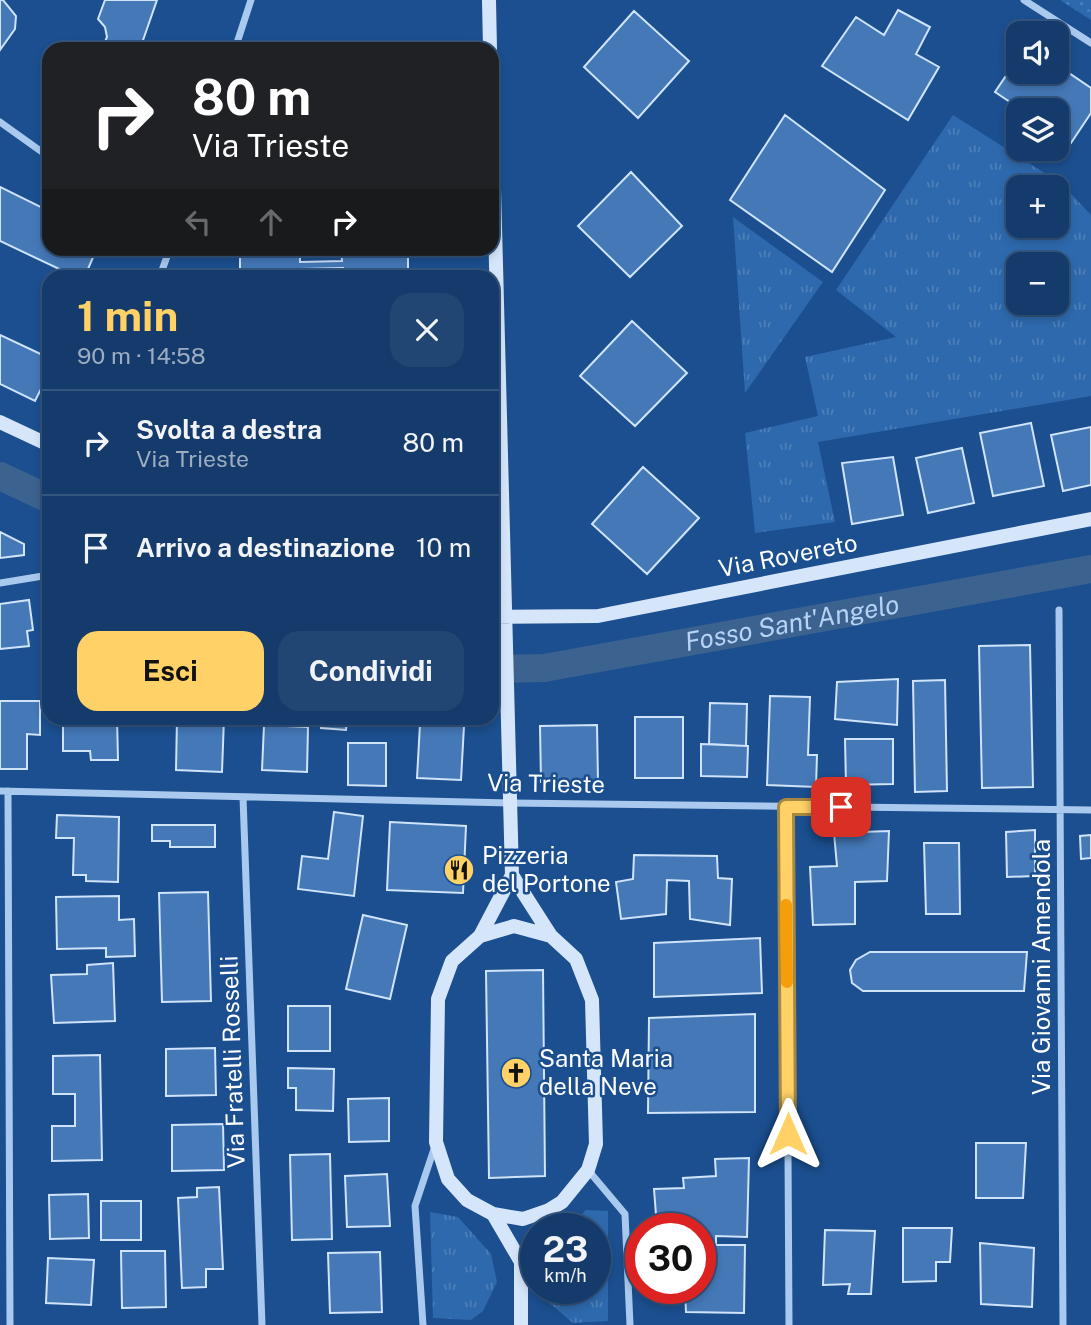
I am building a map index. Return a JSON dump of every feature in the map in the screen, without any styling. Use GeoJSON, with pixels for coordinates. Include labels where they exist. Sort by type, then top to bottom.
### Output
{"type":"FeatureCollection","features":[{"type":"Feature","properties":{"kind":"street"},"geometry":{"type":"LineString","coordinates":[[237,42],[251,0]]}},
{"type":"Feature","properties":{"kind":"street"},"geometry":{"type":"LineString","coordinates":[[489,0],[490,42]]}},
{"type":"Feature","properties":{"kind":"street"},"geometry":{"type":"LineString","coordinates":[[1024,0],[1091,43]]}},
{"type":"Feature","properties":{"kind":"street"},"geometry":{"type":"LineString","coordinates":[[0,122],[42,152]]}},
{"type":"Feature","properties":{"kind":"street"},"geometry":{"type":"LineString","coordinates":[[0,422],[42,442]]}},
{"type":"Feature","properties":{"kind":"street","name":"Via Rovereto"},"geometry":{"type":"LineString","coordinates":[[499,618],[598,616],[1091,519]]}},
{"type":"Feature","properties":{"kind":"street"},"geometry":{"type":"LineString","coordinates":[[0,583],[42,576]]}},
{"type":"Feature","properties":{"kind":"street","name":"Via Giovanni Amendola"},"geometry":{"type":"LineString","coordinates":[[1059,610],[1063,1325]]}},
{"type":"Feature","properties":{"kind":"street"},"geometry":{"type":"LineString","coordinates":[[423,1325],[415,1206],[436,1142],[438,999],[452,961],[480,936],[512,874],[507,713],[499,629]]}},
{"type":"Feature","properties":{"kind":"street"},"geometry":{"type":"LineString","coordinates":[[0,801],[4,791]]}},
{"type":"Feature","properties":{"kind":"street"},"geometry":{"type":"LineString","coordinates":[[4,791],[10,1325]]}},
{"type":"Feature","properties":{"kind":"street","name":"Via Trieste"},"geometry":{"type":"LineString","coordinates":[[4,791],[510,803],[1091,810]]}},
{"type":"Feature","properties":{"kind":"street","name":"Via Fratelli Rosselli"},"geometry":{"type":"LineString","coordinates":[[243,797],[262,1325]]}},
{"type":"Feature","properties":{"kind":"street"},"geometry":{"type":"LineString","coordinates":[[786,807],[789,1325]]}},
{"type":"Feature","properties":{"kind":"street"},"geometry":{"type":"LineString","coordinates":[[436,1142],[449,1179],[467,1200],[494,1214],[523,1219],[549,1210],[569,1194],[588,1170],[596,1143],[592,1000],[576,959],[551,936],[512,874]]}},
{"type":"Feature","properties":{"kind":"street"},"geometry":{"type":"LineString","coordinates":[[480,936],[514,926],[551,936]]}},
{"type":"Feature","properties":{"kind":"street"},"geometry":{"type":"LineString","coordinates":[[588,1170],[625,1214],[630,1325]]}},
{"type":"Feature","properties":{"kind":"street"},"geometry":{"type":"LineString","coordinates":[[494,1214],[520,1260]]}},
{"type":"Feature","properties":{"kind":"street"},"geometry":{"type":"LineString","coordinates":[[521,1304],[521,1325]]}},
{"type":"Feature","properties":{"kind":"green space"},"geometry":{"type":"Polygon","coordinates":[[[1060,0],[1091,0],[1091,20],[1060,0]]]}},
{"type":"Feature","properties":{"kind":"green space"},"geometry":{"type":"Polygon","coordinates":[[[953,115],[1006,149],[1006,161],[1026,161],[1048,175],[1006,175],[1006,238],[1069,238],[1069,191],[1091,215],[1091,396],[818,442],[835,522],[755,533],[745,433],[818,416],[805,357],[896,337],[836,290],[953,115]]]}},
{"type":"Feature","properties":{"kind":"green space"},"geometry":{"type":"Polygon","coordinates":[[[733,217],[823,282],[745,393],[733,217]]]}},
{"type":"Feature","properties":{"kind":"green space"},"geometry":{"type":"Polygon","coordinates":[[[586,1210],[608,1211],[608,1213],[583,1213],[586,1210]]]}},
{"type":"Feature","properties":{"kind":"green space"},"geometry":{"type":"Polygon","coordinates":[[[430,1212],[458,1217],[491,1254],[497,1282],[483,1311],[471,1320],[433,1318],[430,1212]]]}},
{"type":"Feature","properties":{"kind":"green space"},"geometry":{"type":"Polygon","coordinates":[[[551,1304],[608,1304],[608,1321],[573,1323],[551,1304]]]}},
{"type":"Feature","properties":{"kind":"building"},"geometry":{"type":"Polygon","coordinates":[[[0,0],[3,0],[16,16],[15,29],[0,50],[0,0]]]}},
{"type":"Feature","properties":{"kind":"building"},"geometry":{"type":"Polygon","coordinates":[[[105,0],[157,0],[142,42],[105,42],[105,27],[98,19],[105,0]]]}},
{"type":"Feature","properties":{"kind":"building"},"geometry":{"type":"Polygon","coordinates":[[[898,10],[930,27],[916,54],[939,67],[908,120],[822,66],[856,17],[884,35],[898,10]]]}},
{"type":"Feature","properties":{"kind":"building"},"geometry":{"type":"Polygon","coordinates":[[[634,11],[689,61],[638,118],[584,67],[634,11]]]}},
{"type":"Feature","properties":{"kind":"building"},"geometry":{"type":"Polygon","coordinates":[[[1069,73],[1091,88],[1091,113],[1071,143],[1069,98],[1006,99],[995,92],[1006,76],[1006,84],[1069,84],[1069,73]]]}},
{"type":"Feature","properties":{"kind":"building"},"geometry":{"type":"Polygon","coordinates":[[[785,115],[885,190],[832,272],[730,200],[785,115]]]}},
{"type":"Feature","properties":{"kind":"building"},"geometry":{"type":"Polygon","coordinates":[[[631,172],[682,226],[630,277],[578,226],[631,172]]]}},
{"type":"Feature","properties":{"kind":"building"},"geometry":{"type":"Polygon","coordinates":[[[0,187],[42,208],[42,256],[94,256],[88,270],[61,270],[0,241],[0,187]]]}},
{"type":"Feature","properties":{"kind":"building"},"geometry":{"type":"Polygon","coordinates":[[[240,256],[300,256],[300,262],[342,261],[342,256],[408,256],[408,270],[240,270],[240,256]]]}},
{"type":"Feature","properties":{"kind":"building"},"geometry":{"type":"Polygon","coordinates":[[[632,321],[687,373],[635,426],[580,376],[632,321]]]}},
{"type":"Feature","properties":{"kind":"building"},"geometry":{"type":"Polygon","coordinates":[[[0,335],[42,355],[42,387],[35,401],[0,384],[0,335]]]}},
{"type":"Feature","properties":{"kind":"building"},"geometry":{"type":"Polygon","coordinates":[[[1031,423],[1044,486],[993,496],[980,433],[1031,423]]]}},
{"type":"Feature","properties":{"kind":"building"},"geometry":{"type":"Polygon","coordinates":[[[1091,427],[1091,485],[1063,491],[1051,435],[1091,427]]]}},
{"type":"Feature","properties":{"kind":"building"},"geometry":{"type":"Polygon","coordinates":[[[962,448],[974,503],[928,513],[916,458],[962,448]]]}},
{"type":"Feature","properties":{"kind":"building"},"geometry":{"type":"Polygon","coordinates":[[[893,457],[903,515],[852,524],[842,463],[893,457]]]}},
{"type":"Feature","properties":{"kind":"building"},"geometry":{"type":"Polygon","coordinates":[[[643,467],[699,518],[647,574],[592,524],[643,467]]]}},
{"type":"Feature","properties":{"kind":"building"},"geometry":{"type":"Polygon","coordinates":[[[0,532],[24,544],[24,555],[0,558],[0,532]]]}},
{"type":"Feature","properties":{"kind":"building"},"geometry":{"type":"Polygon","coordinates":[[[29,600],[33,630],[27,631],[29,646],[0,649],[0,604],[29,600]]]}},
{"type":"Feature","properties":{"kind":"building"},"geometry":{"type":"Polygon","coordinates":[[[1030,645],[1033,787],[982,788],[979,646],[1030,645]]]}},
{"type":"Feature","properties":{"kind":"building"},"geometry":{"type":"Polygon","coordinates":[[[898,679],[897,725],[835,719],[837,682],[898,679]]]}},
{"type":"Feature","properties":{"kind":"building"},"geometry":{"type":"Polygon","coordinates":[[[945,680],[947,791],[915,792],[913,681],[945,680]]]}},
{"type":"Feature","properties":{"kind":"building"},"geometry":{"type":"Polygon","coordinates":[[[770,696],[810,697],[808,755],[817,755],[816,787],[767,785],[770,696]]]}},
{"type":"Feature","properties":{"kind":"building"},"geometry":{"type":"Polygon","coordinates":[[[0,701],[40,701],[40,735],[27,734],[27,769],[0,769],[0,701]]]}},
{"type":"Feature","properties":{"kind":"building"},"geometry":{"type":"Polygon","coordinates":[[[710,703],[747,704],[746,746],[709,744],[710,703]]]}},
{"type":"Feature","properties":{"kind":"building"},"geometry":{"type":"Polygon","coordinates":[[[635,717],[683,717],[683,778],[635,778],[635,717]]]}},
{"type":"Feature","properties":{"kind":"building"},"geometry":{"type":"Polygon","coordinates":[[[63,725],[117,725],[118,760],[91,760],[90,751],[63,751],[63,725]]]}},
{"type":"Feature","properties":{"kind":"building"},"geometry":{"type":"Polygon","coordinates":[[[177,725],[224,725],[222,772],[176,770],[177,725]]]}},
{"type":"Feature","properties":{"kind":"building"},"geometry":{"type":"Polygon","coordinates":[[[264,725],[308,727],[307,772],[262,770],[264,725]]]}},
{"type":"Feature","properties":{"kind":"building"},"geometry":{"type":"Polygon","coordinates":[[[321,725],[347,725],[346,730],[321,728],[321,725]]]}},
{"type":"Feature","properties":{"kind":"building"},"geometry":{"type":"Polygon","coordinates":[[[420,725],[464,726],[461,780],[417,778],[420,725]]]}},
{"type":"Feature","properties":{"kind":"building"},"geometry":{"type":"Polygon","coordinates":[[[597,725],[598,781],[541,782],[540,726],[597,725]]]}},
{"type":"Feature","properties":{"kind":"building"},"geometry":{"type":"Polygon","coordinates":[[[845,739],[893,739],[893,784],[846,785],[845,739]]]}},
{"type":"Feature","properties":{"kind":"building"},"geometry":{"type":"Polygon","coordinates":[[[348,743],[386,743],[386,786],[348,785],[348,743]]]}},
{"type":"Feature","properties":{"kind":"building"},"geometry":{"type":"Polygon","coordinates":[[[701,744],[748,746],[747,777],[701,776],[701,744]]]}},
{"type":"Feature","properties":{"kind":"building"},"geometry":{"type":"Polygon","coordinates":[[[334,812],[363,816],[354,896],[298,889],[302,856],[328,859],[334,812]]]}},
{"type":"Feature","properties":{"kind":"building"},"geometry":{"type":"Polygon","coordinates":[[[57,815],[119,817],[118,882],[86,881],[86,875],[73,875],[74,838],[56,838],[57,815]]]}},
{"type":"Feature","properties":{"kind":"building"},"geometry":{"type":"Polygon","coordinates":[[[390,822],[466,826],[463,893],[387,890],[390,822]]]}},
{"type":"Feature","properties":{"kind":"building"},"geometry":{"type":"Polygon","coordinates":[[[152,825],[215,825],[215,847],[170,847],[170,841],[152,841],[152,825]]]}},
{"type":"Feature","properties":{"kind":"building"},"geometry":{"type":"Polygon","coordinates":[[[1035,830],[1035,876],[1007,877],[1006,832],[1035,830]]]}},
{"type":"Feature","properties":{"kind":"building"},"geometry":{"type":"Polygon","coordinates":[[[889,831],[887,881],[855,882],[855,924],[813,925],[810,867],[837,866],[834,833],[889,831]]]}},
{"type":"Feature","properties":{"kind":"building"},"geometry":{"type":"Polygon","coordinates":[[[1091,835],[1091,858],[1081,859],[1080,836],[1091,835]]]}},
{"type":"Feature","properties":{"kind":"building"},"geometry":{"type":"Polygon","coordinates":[[[924,843],[959,843],[960,914],[926,914],[924,843]]]}},
{"type":"Feature","properties":{"kind":"building"},"geometry":{"type":"Polygon","coordinates":[[[634,855],[717,856],[718,878],[732,879],[730,925],[690,919],[689,881],[667,880],[666,914],[621,919],[616,882],[633,879],[634,855]]]}},
{"type":"Feature","properties":{"kind":"building"},"geometry":{"type":"Polygon","coordinates":[[[208,892],[211,1001],[162,1002],[159,893],[208,892]]]}},
{"type":"Feature","properties":{"kind":"building"},"geometry":{"type":"Polygon","coordinates":[[[119,896],[119,920],[134,919],[135,956],[106,957],[106,948],[57,949],[56,897],[119,896]]]}},
{"type":"Feature","properties":{"kind":"building"},"geometry":{"type":"Polygon","coordinates":[[[363,915],[407,925],[390,999],[346,989],[363,915]]]}},
{"type":"Feature","properties":{"kind":"building"},"geometry":{"type":"Polygon","coordinates":[[[760,938],[762,993],[654,997],[654,943],[760,938]]]}},
{"type":"Feature","properties":{"kind":"building"},"geometry":{"type":"Polygon","coordinates":[[[870,952],[1027,952],[1024,991],[863,991],[852,983],[850,970],[856,960],[870,952]]]}},
{"type":"Feature","properties":{"kind":"building"},"geometry":{"type":"Polygon","coordinates":[[[113,963],[115,1021],[54,1023],[51,975],[87,974],[87,965],[113,963]]]}},
{"type":"Feature","properties":{"kind":"building","name":"Santa Maria della Neve"},"geometry":{"type":"Polygon","coordinates":[[[543,970],[545,1176],[489,1178],[486,971],[543,970]]]}},
{"type":"Feature","properties":{"kind":"building"},"geometry":{"type":"Polygon","coordinates":[[[288,1006],[330,1006],[330,1051],[288,1051],[288,1006]]]}},
{"type":"Feature","properties":{"kind":"building"},"geometry":{"type":"Polygon","coordinates":[[[755,1014],[755,1112],[648,1113],[649,1018],[755,1014]]]}},
{"type":"Feature","properties":{"kind":"building"},"geometry":{"type":"Polygon","coordinates":[[[215,1048],[216,1095],[166,1096],[166,1049],[215,1048]]]}},
{"type":"Feature","properties":{"kind":"building"},"geometry":{"type":"Polygon","coordinates":[[[100,1055],[102,1160],[52,1161],[52,1126],[75,1126],[75,1094],[53,1094],[53,1056],[100,1055]]]}},
{"type":"Feature","properties":{"kind":"building"},"geometry":{"type":"Polygon","coordinates":[[[288,1068],[334,1069],[333,1111],[296,1110],[296,1088],[288,1088],[288,1068]]]}},
{"type":"Feature","properties":{"kind":"building"},"geometry":{"type":"Polygon","coordinates":[[[389,1098],[389,1141],[349,1142],[348,1099],[389,1098]]]}},
{"type":"Feature","properties":{"kind":"building"},"geometry":{"type":"Polygon","coordinates":[[[223,1124],[224,1170],[172,1171],[172,1125],[223,1124]]]}},
{"type":"Feature","properties":{"kind":"building"},"geometry":{"type":"Polygon","coordinates":[[[976,1143],[1026,1143],[1023,1198],[976,1198],[976,1143]]]}},
{"type":"Feature","properties":{"kind":"building"},"geometry":{"type":"Polygon","coordinates":[[[330,1154],[332,1239],[292,1240],[290,1155],[330,1154]]]}},
{"type":"Feature","properties":{"kind":"building"},"geometry":{"type":"Polygon","coordinates":[[[749,1158],[747,1237],[716,1236],[716,1213],[656,1213],[654,1189],[684,1188],[683,1178],[716,1176],[715,1159],[749,1158]]]}},
{"type":"Feature","properties":{"kind":"building"},"geometry":{"type":"Polygon","coordinates":[[[387,1174],[390,1226],[347,1227],[345,1176],[387,1174]]]}},
{"type":"Feature","properties":{"kind":"building"},"geometry":{"type":"Polygon","coordinates":[[[219,1187],[223,1269],[206,1269],[206,1287],[182,1288],[178,1198],[197,1197],[197,1188],[219,1187]]]}},
{"type":"Feature","properties":{"kind":"building"},"geometry":{"type":"Polygon","coordinates":[[[88,1194],[89,1238],[50,1239],[49,1195],[88,1194]]]}},
{"type":"Feature","properties":{"kind":"building"},"geometry":{"type":"Polygon","coordinates":[[[101,1201],[141,1201],[141,1240],[101,1240],[101,1201]]]}},
{"type":"Feature","properties":{"kind":"building"},"geometry":{"type":"Polygon","coordinates":[[[903,1228],[952,1228],[950,1262],[936,1262],[936,1281],[903,1282],[903,1228]]]}},
{"type":"Feature","properties":{"kind":"building"},"geometry":{"type":"Polygon","coordinates":[[[825,1230],[875,1231],[871,1294],[848,1294],[850,1284],[823,1285],[825,1230]]]}},
{"type":"Feature","properties":{"kind":"building"},"geometry":{"type":"Polygon","coordinates":[[[980,1243],[1034,1248],[1032,1307],[981,1304],[980,1243]]]}},
{"type":"Feature","properties":{"kind":"building"},"geometry":{"type":"Polygon","coordinates":[[[716,1245],[745,1245],[744,1313],[686,1312],[686,1304],[716,1304],[716,1245]]]}},
{"type":"Feature","properties":{"kind":"building"},"geometry":{"type":"Polygon","coordinates":[[[121,1251],[165,1251],[166,1307],[122,1308],[121,1251]]]}},
{"type":"Feature","properties":{"kind":"building"},"geometry":{"type":"Polygon","coordinates":[[[380,1252],[382,1312],[330,1313],[328,1253],[380,1252]]]}},
{"type":"Feature","properties":{"kind":"building"},"geometry":{"type":"Polygon","coordinates":[[[48,1258],[94,1260],[91,1305],[46,1303],[48,1258]]]}},
{"type":"Feature","properties":{"kind":"waterway","name":"Fosso Sant'Angelo"},"geometry":{"type":"LineString","coordinates":[[0,476],[42,496]]}},
{"type":"Feature","properties":{"kind":"waterway","name":"Fosso Sant'Angelo"},"geometry":{"type":"LineString","coordinates":[[499,669],[544,668],[1091,569]]}},
{"type":"Feature","properties":{"kind":"slow traffic"},"geometry":{"type":"LineString","coordinates":[[786,905],[787,982]]}},
{"type":"Feature","properties":{"kind":"place","name":"Pizzeria del Portone"},"geometry":{"type":"Point","coordinates":[459,870]}},
{"type":"Feature","properties":{"kind":"place","name":"Santa Maria della Neve"},"geometry":{"type":"Point","coordinates":[516,1073]}},
{"type":"Feature","properties":{"kind":"route"},"geometry":{"type":"LineString","coordinates":[[788,1134],[786,807],[841,807]]}}]}
